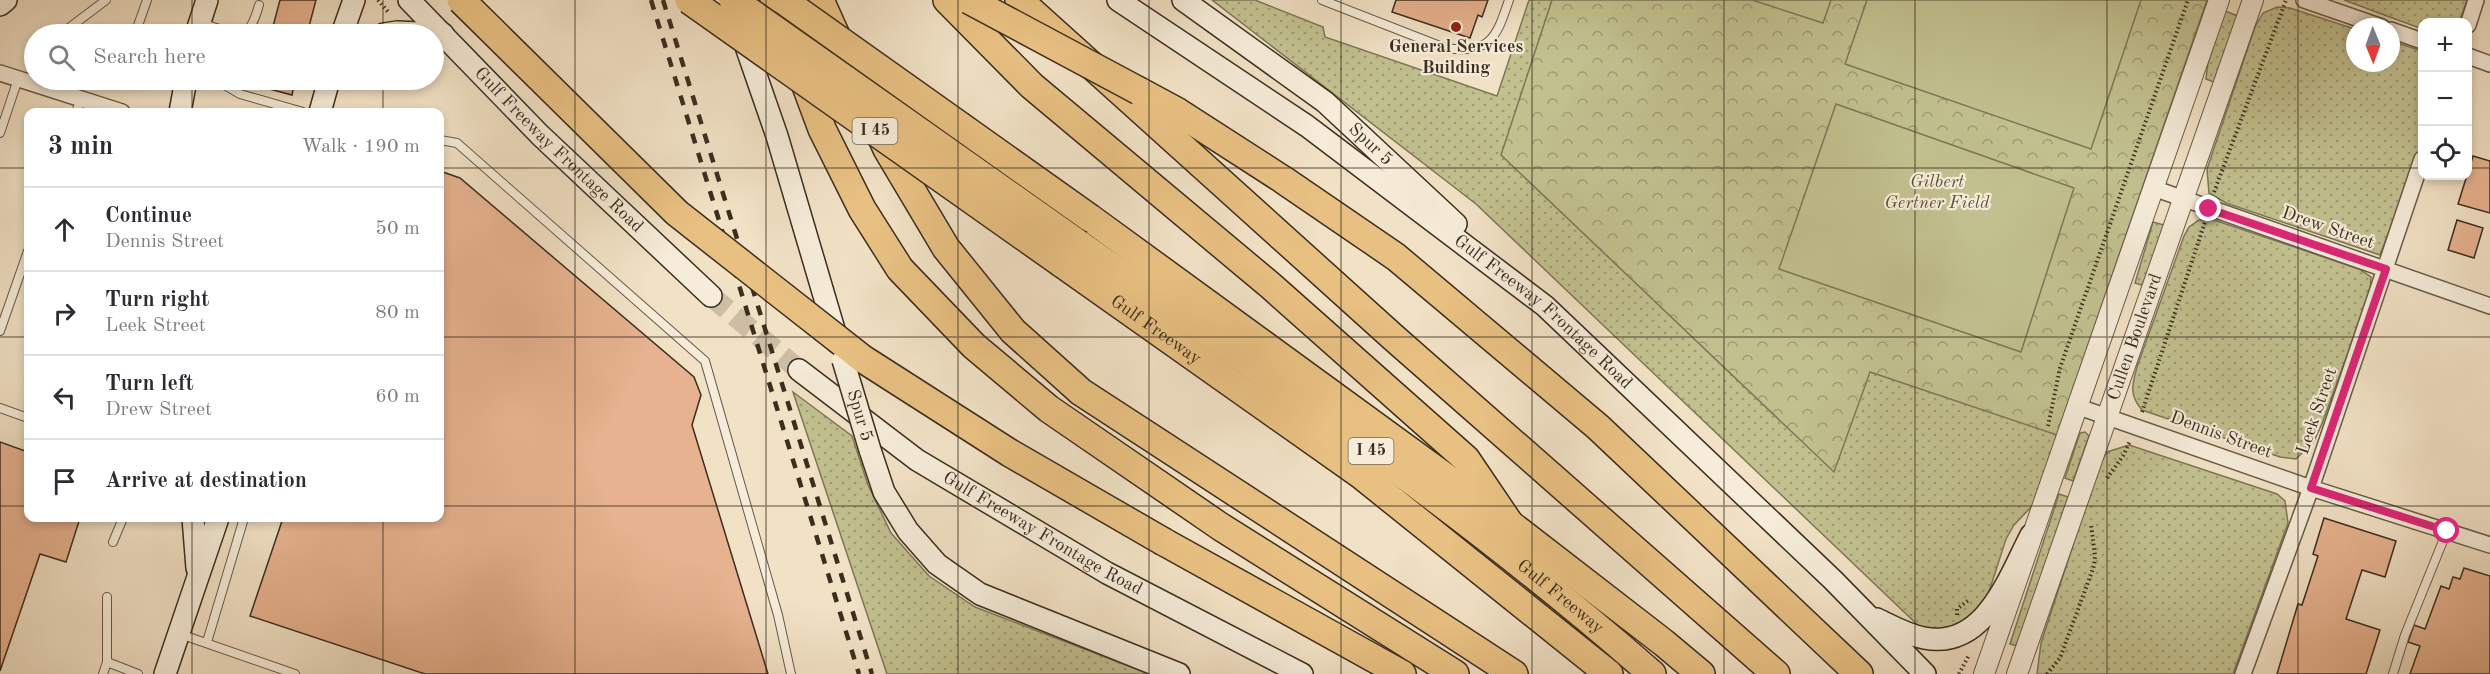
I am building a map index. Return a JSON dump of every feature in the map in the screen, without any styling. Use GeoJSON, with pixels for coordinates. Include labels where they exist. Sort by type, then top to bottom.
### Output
{"type":"FeatureCollection","features":[{"type":"Feature","properties":{"kind":"highway"},"geometry":{"type":"LineString","coordinates":[[460,0],[677,213],[863,359],[1010,453],[1164,543],[1402,674]]}},
{"type":"Feature","properties":{"kind":"highway","name":"Gulf Freeway"},"geometry":{"type":"LineString","coordinates":[[689,0],[1355,439],[1510,556],[1652,674]]}},
{"type":"Feature","properties":{"kind":"highway","name":"Gulf Freeway"},"geometry":{"type":"LineString","coordinates":[[732,0],[1361,475],[1472,561],[1609,674]]}},
{"type":"Feature","properties":{"kind":"highway"},"geometry":{"type":"LineString","coordinates":[[774,0],[822,129],[862,209],[900,269],[974,346],[1068,423],[1221,527],[1455,674]]}},
{"type":"Feature","properties":{"kind":"highway","name":"Gulf Freeway"},"geometry":{"type":"LineString","coordinates":[[783,0],[1090,218],[1510,524],[1701,674]]}},
{"type":"Feature","properties":{"kind":"highway"},"geometry":{"type":"LineString","coordinates":[[820,0],[886,149],[946,248],[1013,331],[1081,392],[1514,674]]}},
{"type":"Feature","properties":{"kind":"highway"},"geometry":{"type":"LineString","coordinates":[[947,0],[1032,86],[1271,286],[1466,459],[1510,524]]}},
{"type":"Feature","properties":{"kind":"highway"},"geometry":{"type":"LineString","coordinates":[[969,0],[1178,112],[1396,256],[1598,427],[1859,674]]}},
{"type":"Feature","properties":{"kind":"highway"},"geometry":{"type":"LineString","coordinates":[[1019,0],[1137,109],[1394,338],[1776,674]]}},
{"type":"Feature","properties":{"kind":"main road"},"geometry":{"type":"LineString","coordinates":[[0,5],[6,0]]}},
{"type":"Feature","properties":{"kind":"main road"},"geometry":{"type":"LineString","coordinates":[[199,24],[207,0]]}},
{"type":"Feature","properties":{"kind":"main road"},"geometry":{"type":"LineString","coordinates":[[346,24],[354,0]]}},
{"type":"Feature","properties":{"kind":"main road","name":"Gulf Freeway Frontage Road"},"geometry":{"type":"LineString","coordinates":[[409,0],[433,24]]}},
{"type":"Feature","properties":{"kind":"main road","name":"Spur 5"},"geometry":{"type":"LineString","coordinates":[[732,0],[777,136],[870,450],[884,492],[908,531],[937,564],[980,594],[1179,674]]}},
{"type":"Feature","properties":{"kind":"main road","name":"Gulf Freeway Frontage Road"},"geometry":{"type":"LineString","coordinates":[[1118,0],[1307,126],[1545,306],[1926,674]]}},
{"type":"Feature","properties":{"kind":"main road","name":"Spur 5"},"geometry":{"type":"LineString","coordinates":[[1186,1],[1325,102],[1545,306]]}},
{"type":"Feature","properties":{"kind":"main road","name":"Gulf Freeway Frontage Road"},"geometry":{"type":"LineString","coordinates":[[444,35],[540,135],[711,296]]}},
{"type":"Feature","properties":{"kind":"main road"},"geometry":{"type":"LineString","coordinates":[[181,108],[184,90]]}},
{"type":"Feature","properties":{"kind":"main road"},"geometry":{"type":"LineString","coordinates":[[321,108],[326,90]]}},
{"type":"Feature","properties":{"kind":"main road","name":"Gulf Freeway Frontage Road"},"geometry":{"type":"LineString","coordinates":[[799,370],[927,466],[1107,573],[1302,674]]}},
{"type":"Feature","properties":{"kind":"main road"},"geometry":{"type":"LineString","coordinates":[[193,522],[197,575]]}},
{"type":"Feature","properties":{"kind":"main road"},"geometry":{"type":"LineString","coordinates":[[165,674],[217,522]]}},
{"type":"Feature","properties":{"kind":"main road"},"geometry":{"type":"LineString","coordinates":[[1864,612],[1908,634],[1926,639],[1946,638],[1965,632],[1987,616],[2031,535]]}},
{"type":"Feature","properties":{"kind":"main road"},"geometry":{"type":"LineString","coordinates":[[1901,651],[1905,674]]}},
{"type":"Feature","properties":{"kind":"street","name":"Cullen Boulevard"},"geometry":{"type":"LineString","coordinates":[[1984,674],[2219,0]]}},
{"type":"Feature","properties":{"kind":"street","name":"Cullen Boulevard"},"geometry":{"type":"LineString","coordinates":[[2017,674],[2253,0]]}},
{"type":"Feature","properties":{"kind":"street"},"geometry":{"type":"LineString","coordinates":[[2304,0],[2356,18]]}},
{"type":"Feature","properties":{"kind":"street"},"geometry":{"type":"LineString","coordinates":[[2470,18],[2476,0]]}},
{"type":"Feature","properties":{"kind":"street"},"geometry":{"type":"LineString","coordinates":[[2400,33],[2418,40]]}},
{"type":"Feature","properties":{"kind":"street"},"geometry":{"type":"LineString","coordinates":[[2472,57],[2490,64]]}},
{"type":"Feature","properties":{"kind":"street"},"geometry":{"type":"LineString","coordinates":[[0,73],[24,80]]}},
{"type":"Feature","properties":{"kind":"street"},"geometry":{"type":"LineString","coordinates":[[56,90],[78,106]]}},
{"type":"Feature","properties":{"kind":"street","name":"Leek Street"},"geometry":{"type":"LineString","coordinates":[[2243,674],[2311,488],[2418,171]]}},
{"type":"Feature","properties":{"kind":"street","name":"Drew Street"},"geometry":{"type":"LineString","coordinates":[[2153,188],[2490,306]]}},
{"type":"Feature","properties":{"kind":"street","name":"Dennis Street"},"geometry":{"type":"LineString","coordinates":[[2076,406],[2311,488],[2490,545]]}},
{"type":"Feature","properties":{"kind":"lane"},"geometry":{"type":"LineString","coordinates":[[74,24],[106,0]]}},
{"type":"Feature","properties":{"kind":"lane"},"geometry":{"type":"LineString","coordinates":[[139,24],[147,0]]}},
{"type":"Feature","properties":{"kind":"lane"},"geometry":{"type":"LineString","coordinates":[[1322,0],[1445,48],[1464,50],[1490,42],[1498,32],[1509,0]]}},
{"type":"Feature","properties":{"kind":"lane"},"geometry":{"type":"LineString","coordinates":[[254,24],[259,5]]}},
{"type":"Feature","properties":{"kind":"lane"},"geometry":{"type":"LineString","coordinates":[[0,133],[18,79]]}},
{"type":"Feature","properties":{"kind":"lane"},"geometry":{"type":"LineString","coordinates":[[233,90],[289,108]]}},
{"type":"Feature","properties":{"kind":"lane"},"geometry":{"type":"LineString","coordinates":[[444,141],[457,143],[705,361],[778,615],[791,674]]}},
{"type":"Feature","properties":{"kind":"lane"},"geometry":{"type":"LineString","coordinates":[[0,332],[24,263]]}},
{"type":"Feature","properties":{"kind":"lane"},"geometry":{"type":"LineString","coordinates":[[0,408],[24,417]]}},
{"type":"Feature","properties":{"kind":"lane"},"geometry":{"type":"LineString","coordinates":[[113,542],[121,522]]}},
{"type":"Feature","properties":{"kind":"lane"},"geometry":{"type":"LineString","coordinates":[[207,642],[243,522]]}},
{"type":"Feature","properties":{"kind":"lane"},"geometry":{"type":"LineString","coordinates":[[2393,674],[2405,635],[2447,531]]}},
{"type":"Feature","properties":{"kind":"lane"},"geometry":{"type":"LineString","coordinates":[[103,674],[107,662],[107,597]]}},
{"type":"Feature","properties":{"kind":"lane"},"geometry":{"type":"LineString","coordinates":[[178,633],[295,674]]}},
{"type":"Feature","properties":{"kind":"lane"},"geometry":{"type":"LineString","coordinates":[[107,662],[138,674]]}},
{"type":"Feature","properties":{"kind":"path"},"geometry":{"type":"LineString","coordinates":[[378,0],[387,24]]}},
{"type":"Feature","properties":{"kind":"path"},"geometry":{"type":"LineString","coordinates":[[2046,435],[2060,368],[2188,0]]}},
{"type":"Feature","properties":{"kind":"path"},"geometry":{"type":"LineString","coordinates":[[2215,190],[2286,0]]}},
{"type":"Feature","properties":{"kind":"path"},"geometry":{"type":"LineString","coordinates":[[2144,405],[2204,223]]}},
{"type":"Feature","properties":{"kind":"path"},"geometry":{"type":"LineString","coordinates":[[2101,486],[2129,445]]}},
{"type":"Feature","properties":{"kind":"path"},"geometry":{"type":"LineString","coordinates":[[2047,674],[2060,658],[2094,566],[2092,517]]}},
{"type":"Feature","properties":{"kind":"path"},"geometry":{"type":"LineString","coordinates":[[1957,615],[1958,609],[1975,596]]}},
{"type":"Feature","properties":{"kind":"path"},"geometry":{"type":"LineString","coordinates":[[1959,674],[1962,666]]}},
{"type":"Feature","properties":{"kind":"green space","name":"Gilbert Gertner Field"},"geometry":{"type":"Polygon","coordinates":[[[1212,0],[1255,0],[1323,27],[1325,37],[1497,96],[1529,0],[2207,0],[2033,505],[2014,525],[2006,539],[1985,604],[1957,633],[1923,630],[1476,204],[1212,0]]]}},
{"type":"Feature","properties":{"kind":"green space","name":"Gilbert Gertner Field"},"geometry":{"type":"Polygon","coordinates":[[[1552,0],[2207,0],[2057,435],[1870,372],[1834,472],[1501,155],[1552,0]]]}},
{"type":"Feature","properties":{"kind":"green space"},"geometry":{"type":"Polygon","coordinates":[[[1752,0],[1831,0],[1823,23],[1752,0]]]}},
{"type":"Feature","properties":{"kind":"green space"},"geometry":{"type":"Polygon","coordinates":[[[1867,0],[2141,0],[2091,149],[1845,64],[1867,0]]]}},
{"type":"Feature","properties":{"kind":"green space"},"geometry":{"type":"Polygon","coordinates":[[[2344,0],[2467,0],[2460,18],[2418,18],[2418,28],[2400,21],[2400,18],[2392,18],[2344,0]]]}},
{"type":"Feature","properties":{"kind":"green space"},"geometry":{"type":"Polygon","coordinates":[[[2277,7],[2290,8],[2346,26],[2346,72],[2400,72],[2400,44],[2418,50],[2418,155],[2380,255],[2226,203],[2209,193],[2207,169],[2255,27],[2263,13],[2277,7]]]}},
{"type":"Feature","properties":{"kind":"green space"},"geometry":{"type":"Polygon","coordinates":[[[2225,11],[2238,16],[2216,83],[2206,79],[2208,63],[2225,11]]]}},
{"type":"Feature","properties":{"kind":"green space"},"geometry":{"type":"Polygon","coordinates":[[[1836,104],[2074,188],[2021,352],[1779,269],[1836,104]]]}},
{"type":"Feature","properties":{"kind":"green space"},"geometry":{"type":"Polygon","coordinates":[[[2199,220],[2214,220],[2359,269],[2371,277],[2370,292],[2322,424],[2314,441],[2296,459],[2280,457],[2142,410],[2133,395],[2137,367],[2184,236],[2189,227],[2199,220]]]}},
{"type":"Feature","properties":{"kind":"green space"},"geometry":{"type":"Polygon","coordinates":[[[2153,222],[2164,225],[2146,279],[2141,285],[2135,283],[2153,222]]]}},
{"type":"Feature","properties":{"kind":"green space"},"geometry":{"type":"Polygon","coordinates":[[[793,392],[852,436],[868,485],[891,533],[929,576],[975,607],[1149,674],[887,674],[793,392]]]}},
{"type":"Feature","properties":{"kind":"green space"},"geometry":{"type":"Polygon","coordinates":[[[2085,432],[2089,436],[2073,481],[2065,478],[2080,433],[2085,432]]]}},
{"type":"Feature","properties":{"kind":"green space"},"geometry":{"type":"Polygon","coordinates":[[[2129,445],[2277,494],[2285,501],[2288,523],[2233,674],[2037,674],[2041,643],[2100,463],[2107,452],[2129,445]]]}},
{"type":"Feature","properties":{"kind":"green space"},"geometry":{"type":"Polygon","coordinates":[[[2059,494],[2068,497],[2018,646],[2010,644],[2059,494]]]}},
{"type":"Feature","properties":{"kind":"building"},"geometry":{"type":"Polygon","coordinates":[[[280,0],[316,0],[310,24],[274,24],[280,0]]]}},
{"type":"Feature","properties":{"kind":"building","name":"General Services Building"},"geometry":{"type":"Polygon","coordinates":[[[1396,0],[1488,0],[1482,17],[1478,15],[1470,38],[1392,12],[1396,0]]]}},
{"type":"Feature","properties":{"kind":"building"},"geometry":{"type":"Polygon","coordinates":[[[273,90],[293,90],[292,95],[273,90]]]}},
{"type":"Feature","properties":{"kind":"building"},"geometry":{"type":"Polygon","coordinates":[[[2473,156],[2490,161],[2490,213],[2458,204],[2466,180],[2472,180],[2473,156]]]}},
{"type":"Feature","properties":{"kind":"building"},"geometry":{"type":"Polygon","coordinates":[[[444,172],[460,178],[694,377],[701,395],[692,425],[768,674],[425,674],[250,616],[282,522],[444,522],[444,172]]]}},
{"type":"Feature","properties":{"kind":"building"},"geometry":{"type":"Polygon","coordinates":[[[2457,220],[2483,228],[2474,258],[2448,250],[2457,220]]]}},
{"type":"Feature","properties":{"kind":"building"},"geometry":{"type":"Polygon","coordinates":[[[0,442],[24,451],[24,522],[79,522],[66,562],[40,554],[0,671],[0,442]]]}},
{"type":"Feature","properties":{"kind":"building"},"geometry":{"type":"Polygon","coordinates":[[[2324,518],[2396,541],[2385,577],[2362,570],[2346,619],[2380,630],[2366,674],[2277,674],[2298,604],[2302,605],[2318,556],[2313,554],[2324,518]]]}},
{"type":"Feature","properties":{"kind":"building"},"geometry":{"type":"Polygon","coordinates":[[[2464,568],[2490,576],[2490,674],[2410,674],[2420,646],[2408,642],[2414,625],[2425,629],[2441,586],[2449,589],[2453,577],[2460,579],[2464,568]]]}},
{"type":"Feature","properties":{"kind":"tunnel"},"geometry":{"type":"LineString","coordinates":[[711,296],[799,370]]}},
{"type":"Feature","properties":{"kind":"railway"},"geometry":{"type":"LineString","coordinates":[[651,0],[859,674]]}},
{"type":"Feature","properties":{"kind":"railway"},"geometry":{"type":"LineString","coordinates":[[663,0],[872,674]]}},
{"type":"Feature","properties":{"kind":"place","name":"General Services Building"},"geometry":{"type":"Point","coordinates":[1456,27]}},
{"type":"Feature","properties":{"kind":"route"},"geometry":{"type":"LineString","coordinates":[[2209,209],[2386,269],[2311,488],[2447,531]]}}]}
